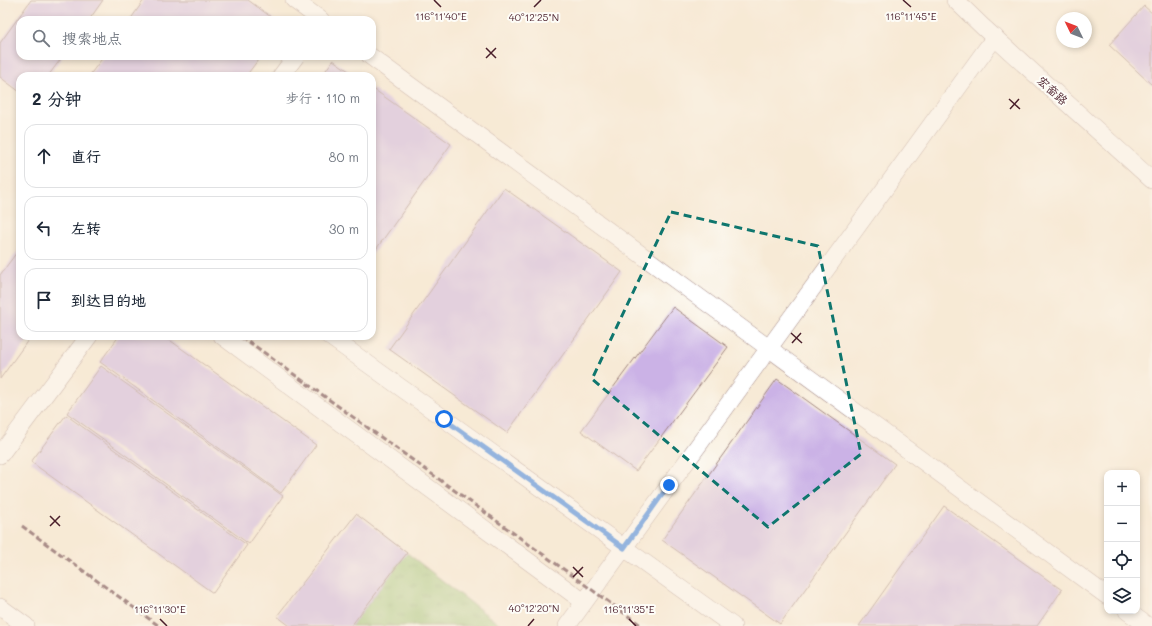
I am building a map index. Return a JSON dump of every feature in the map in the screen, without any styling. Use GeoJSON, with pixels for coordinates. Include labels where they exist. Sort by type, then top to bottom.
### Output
{"type":"FeatureCollection","features":[{"type":"Feature","properties":{"kind":"street"},"geometry":{"type":"LineString","coordinates":[[294,0],[316,16]]}},
{"type":"Feature","properties":{"kind":"street","name":"宏奤路"},"geometry":{"type":"LineString","coordinates":[[955,0],[1152,180]]}},
{"type":"Feature","properties":{"kind":"street"},"geometry":{"type":"LineString","coordinates":[[567,626],[995,37]]}},
{"type":"Feature","properties":{"kind":"street"},"geometry":{"type":"LineString","coordinates":[[284,72],[293,60]]}},
{"type":"Feature","properties":{"kind":"street"},"geometry":{"type":"LineString","coordinates":[[375,60],[1104,594]]}},
{"type":"Feature","properties":{"kind":"street"},"geometry":{"type":"LineString","coordinates":[[0,455],[86,340]]}},
{"type":"Feature","properties":{"kind":"street"},"geometry":{"type":"LineString","coordinates":[[227,340],[584,602]]}},
{"type":"Feature","properties":{"kind":"street"},"geometry":{"type":"LineString","coordinates":[[335,340],[733,626]]}},
{"type":"Feature","properties":{"kind":"street"},"geometry":{"type":"LineString","coordinates":[[0,607],[26,626]]}},
{"type":"Feature","properties":{"kind":"street"},"geometry":{"type":"LineString","coordinates":[[1132,614],[1148,626]]}},
{"type":"Feature","properties":{"kind":"highlighted area"},"geometry":{"type":"Polygon","coordinates":[[[671,212],[818,246],[861,454],[768,527],[592,379],[671,212]]]}},
{"type":"Feature","properties":{"kind":"green space"},"geometry":{"type":"Polygon","coordinates":[[[407,553],[501,626],[351,626],[407,553]]]}},
{"type":"Feature","properties":{"kind":"building"},"geometry":{"type":"Polygon","coordinates":[[[31,0],[103,0],[92,16],[19,16],[31,0]]]}},
{"type":"Feature","properties":{"kind":"building"},"geometry":{"type":"Polygon","coordinates":[[[144,0],[248,0],[270,16],[133,16],[144,0]]]}},
{"type":"Feature","properties":{"kind":"building"},"geometry":{"type":"Polygon","coordinates":[[[1144,6],[1152,13],[1152,85],[1109,45],[1144,6]]]}},
{"type":"Feature","properties":{"kind":"building"},"geometry":{"type":"Polygon","coordinates":[[[16,21],[16,60],[60,60],[51,72],[16,72],[16,89],[0,77],[0,43],[16,21]]]}},
{"type":"Feature","properties":{"kind":"building"},"geometry":{"type":"Polygon","coordinates":[[[101,60],[258,60],[249,72],[92,72],[101,60]]]}},
{"type":"Feature","properties":{"kind":"building"},"geometry":{"type":"Polygon","coordinates":[[[333,60],[350,72],[325,72],[333,60]]]}},
{"type":"Feature","properties":{"kind":"building"},"geometry":{"type":"Polygon","coordinates":[[[376,91],[451,144],[376,249],[376,91]]]}},
{"type":"Feature","properties":{"kind":"building"},"geometry":{"type":"Polygon","coordinates":[[[504,188],[622,272],[507,433],[389,349],[504,188]]]}},
{"type":"Feature","properties":{"kind":"building"},"geometry":{"type":"Polygon","coordinates":[[[16,253],[16,340],[28,340],[0,379],[0,275],[16,253]]]}},
{"type":"Feature","properties":{"kind":"building"},"geometry":{"type":"Polygon","coordinates":[[[673,307],[728,347],[636,471],[581,431],[673,307]]]}},
{"type":"Feature","properties":{"kind":"building"},"geometry":{"type":"Polygon","coordinates":[[[116,340],[170,340],[316,445],[281,493],[100,362],[116,340]]]}},
{"type":"Feature","properties":{"kind":"building"},"geometry":{"type":"Polygon","coordinates":[[[101,366],[283,496],[249,544],[67,413],[101,366]]]}},
{"type":"Feature","properties":{"kind":"building"},"geometry":{"type":"Polygon","coordinates":[[[777,379],[895,464],[780,624],[662,540],[777,379]]]}},
{"type":"Feature","properties":{"kind":"building"},"geometry":{"type":"Polygon","coordinates":[[[66,415],[247,545],[213,593],[31,462],[66,415]]]}},
{"type":"Feature","properties":{"kind":"building"},"geometry":{"type":"Polygon","coordinates":[[[944,506],[1062,590],[1037,626],[859,626],[944,506]]]}},
{"type":"Feature","properties":{"kind":"building"},"geometry":{"type":"Polygon","coordinates":[[[356,514],[407,553],[351,626],[290,626],[277,616],[356,514]]]}},
{"type":"Feature","properties":{"kind":"railway"},"geometry":{"type":"LineString","coordinates":[[247,340],[642,626]]}},
{"type":"Feature","properties":{"kind":"railway"},"geometry":{"type":"LineString","coordinates":[[22,526],[159,626]]}},
{"type":"Feature","properties":{"kind":"route"},"geometry":{"type":"LineString","coordinates":[[444,419],[624,548],[669,485]]}}]}
